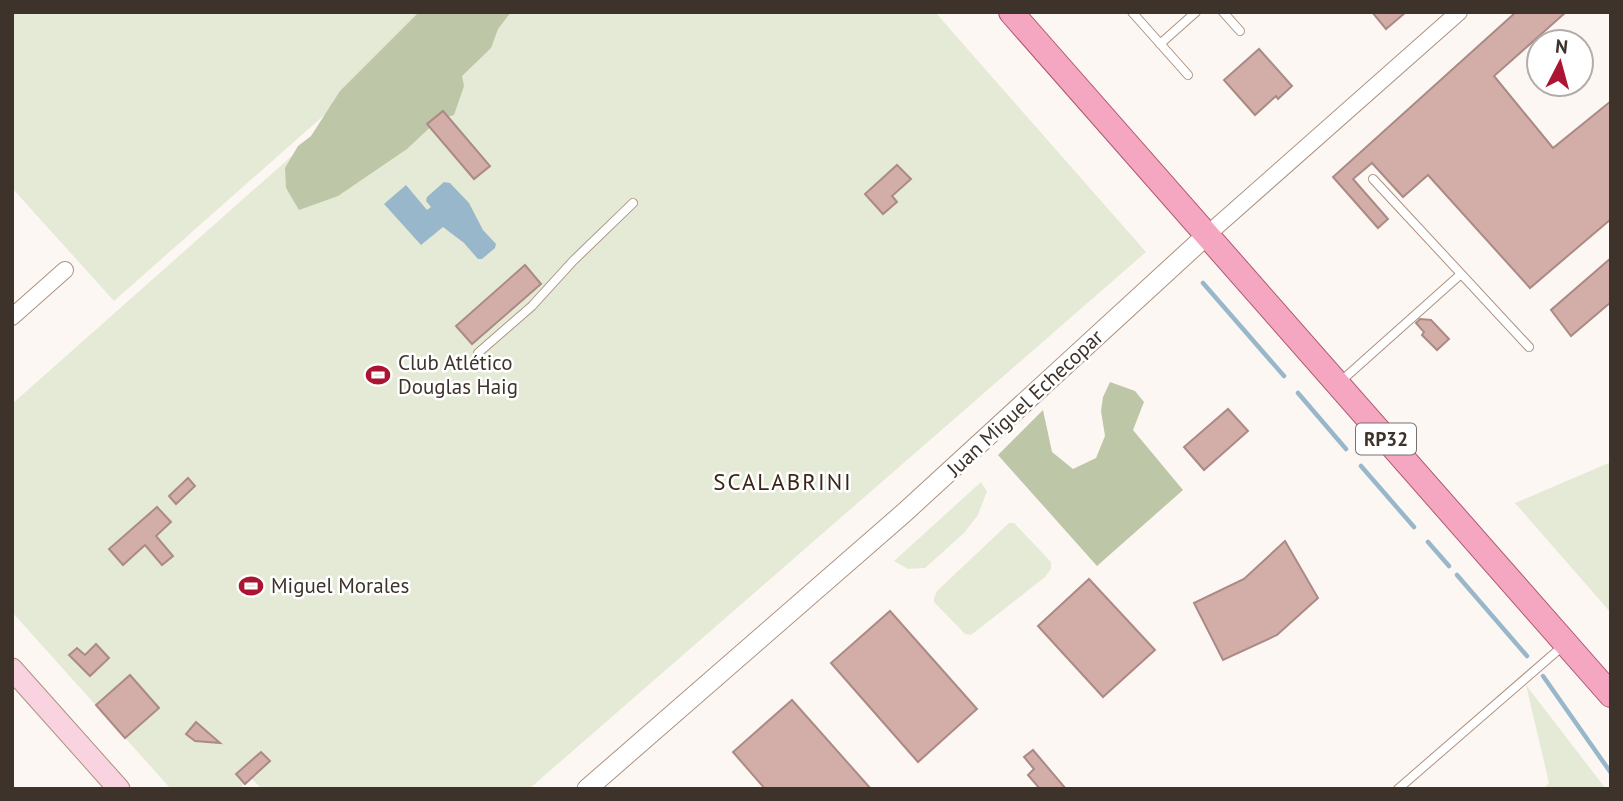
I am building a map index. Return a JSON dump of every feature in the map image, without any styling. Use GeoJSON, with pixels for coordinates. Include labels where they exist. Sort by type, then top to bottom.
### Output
{"type":"FeatureCollection","features":[{"type":"Feature","properties":{"kind":"main road","name":"RP32"},"geometry":{"type":"LineString","coordinates":[[1011,12],[1611,695]]}},
{"type":"Feature","properties":{"kind":"main road"},"geometry":{"type":"LineString","coordinates":[[12,669],[119,789]]}},
{"type":"Feature","properties":{"kind":"street","name":"Juan Miguel Echecopar"},"geometry":{"type":"LineString","coordinates":[[586,789],[905,512],[1208,234],[1459,12]]}},
{"type":"Feature","properties":{"kind":"street"},"geometry":{"type":"LineString","coordinates":[[12,317],[65,270]]}},
{"type":"Feature","properties":{"kind":"lane"},"geometry":{"type":"LineString","coordinates":[[1132,12],[1188,75]]}},
{"type":"Feature","properties":{"kind":"lane"},"geometry":{"type":"LineString","coordinates":[[1160,44],[1196,12]]}},
{"type":"Feature","properties":{"kind":"lane"},"geometry":{"type":"LineString","coordinates":[[1223,12],[1240,31]]}},
{"type":"Feature","properties":{"kind":"lane"},"geometry":{"type":"LineString","coordinates":[[1373,179],[1530,347]]}},
{"type":"Feature","properties":{"kind":"lane"},"geometry":{"type":"LineString","coordinates":[[478,353],[532,306],[573,261],[633,203]]}},
{"type":"Feature","properties":{"kind":"lane"},"geometry":{"type":"LineString","coordinates":[[1338,384],[1461,274]]}},
{"type":"Feature","properties":{"kind":"lane"},"geometry":{"type":"LineString","coordinates":[[1398,789],[1566,643]]}},
{"type":"Feature","properties":{"kind":"green space"},"geometry":{"type":"Polygon","coordinates":[[[12,12],[431,12],[435,17],[114,301],[12,188],[12,12]]]}},
{"type":"Feature","properties":{"kind":"green space"},"geometry":{"type":"Polygon","coordinates":[[[419,12],[511,12],[498,29],[491,48],[462,76],[464,86],[454,115],[439,119],[407,149],[338,196],[299,210],[286,188],[285,168],[298,146],[311,136],[340,91],[419,12]]]}},
{"type":"Feature","properties":{"kind":"green space","name":"Club Atlético Douglas Haig"},"geometry":{"type":"Polygon","coordinates":[[[454,12],[935,12],[1146,252],[529,789],[262,789],[251,778],[239,789],[171,789],[12,612],[12,404],[454,12]]]}},
{"type":"Feature","properties":{"kind":"green space"},"geometry":{"type":"Polygon","coordinates":[[[1110,382],[1135,391],[1144,402],[1133,430],[1183,490],[1097,566],[998,455],[1043,410],[1052,452],[1073,469],[1096,458],[1105,436],[1101,411],[1103,397],[1110,382]]]}},
{"type":"Feature","properties":{"kind":"green space"},"geometry":{"type":"Polygon","coordinates":[[[1611,462],[1611,613],[1515,503],[1611,462]]]}},
{"type":"Feature","properties":{"kind":"green space"},"geometry":{"type":"Polygon","coordinates":[[[981,482],[987,491],[978,515],[964,533],[925,568],[908,569],[894,561],[981,482]]]}},
{"type":"Feature","properties":{"kind":"green space"},"geometry":{"type":"Polygon","coordinates":[[[1009,523],[1014,523],[1051,562],[1051,569],[1045,577],[971,635],[965,634],[934,602],[934,598],[937,591],[1009,523]]]}},
{"type":"Feature","properties":{"kind":"green space"},"geometry":{"type":"Polygon","coordinates":[[[1526,685],[1606,789],[1543,789],[1549,783],[1526,685]]]}},
{"type":"Feature","properties":{"kind":"water"},"geometry":{"type":"Polygon","coordinates":[[[444,182],[450,183],[469,203],[483,230],[496,244],[482,259],[478,259],[464,243],[443,227],[421,245],[384,204],[406,185],[427,210],[431,207],[426,201],[427,197],[444,182]]]}},
{"type":"Feature","properties":{"kind":"building"},"geometry":{"type":"Polygon","coordinates":[[[1372,12],[1406,12],[1386,29],[1372,12]]]}},
{"type":"Feature","properties":{"kind":"building"},"geometry":{"type":"Polygon","coordinates":[[[1516,12],[1566,12],[1548,28],[1525,28],[1525,48],[1494,76],[1553,148],[1611,101],[1611,219],[1530,288],[1428,175],[1403,197],[1372,163],[1353,179],[1388,219],[1378,228],[1333,177],[1516,12]]]}},
{"type":"Feature","properties":{"kind":"building"},"geometry":{"type":"Polygon","coordinates":[[[1259,49],[1292,86],[1255,115],[1224,80],[1259,49]]]}},
{"type":"Feature","properties":{"kind":"building"},"geometry":{"type":"Polygon","coordinates":[[[443,111],[490,166],[474,179],[427,124],[443,111]]]}},
{"type":"Feature","properties":{"kind":"building"},"geometry":{"type":"Polygon","coordinates":[[[897,165],[911,179],[892,196],[897,202],[883,214],[865,194],[897,165]]]}},
{"type":"Feature","properties":{"kind":"building"},"geometry":{"type":"Polygon","coordinates":[[[1611,258],[1611,302],[1571,336],[1551,310],[1611,258]]]}},
{"type":"Feature","properties":{"kind":"building"},"geometry":{"type":"Polygon","coordinates":[[[525,265],[541,284],[472,344],[456,326],[525,265]]]}},
{"type":"Feature","properties":{"kind":"building"},"geometry":{"type":"Polygon","coordinates":[[[1420,319],[1431,320],[1449,339],[1437,350],[1422,335],[1424,332],[1416,323],[1420,319]]]}},
{"type":"Feature","properties":{"kind":"building"},"geometry":{"type":"Polygon","coordinates":[[[1228,409],[1248,431],[1204,470],[1184,447],[1228,409]]]}},
{"type":"Feature","properties":{"kind":"building"},"geometry":{"type":"Polygon","coordinates":[[[188,478],[195,486],[176,504],[169,496],[188,478]]]}},
{"type":"Feature","properties":{"kind":"building"},"geometry":{"type":"Polygon","coordinates":[[[157,507],[171,522],[156,536],[173,556],[162,565],[145,545],[123,565],[109,549],[157,507]]]}},
{"type":"Feature","properties":{"kind":"building"},"geometry":{"type":"Polygon","coordinates":[[[1285,541],[1318,598],[1277,635],[1223,660],[1194,603],[1244,579],[1285,541]]]}},
{"type":"Feature","properties":{"kind":"building"},"geometry":{"type":"Polygon","coordinates":[[[1089,579],[1155,650],[1103,697],[1038,626],[1089,579]]]}},
{"type":"Feature","properties":{"kind":"building"},"geometry":{"type":"Polygon","coordinates":[[[890,611],[977,709],[918,762],[831,663],[890,611]]]}},
{"type":"Feature","properties":{"kind":"building"},"geometry":{"type":"Polygon","coordinates":[[[96,644],[109,658],[90,676],[69,655],[77,648],[85,655],[96,644]]]}},
{"type":"Feature","properties":{"kind":"building"},"geometry":{"type":"Polygon","coordinates":[[[130,675],[159,708],[125,738],[96,705],[130,675]]]}},
{"type":"Feature","properties":{"kind":"building"},"geometry":{"type":"Polygon","coordinates":[[[792,700],[871,789],[765,789],[733,752],[792,700]]]}},
{"type":"Feature","properties":{"kind":"building"},"geometry":{"type":"Polygon","coordinates":[[[196,722],[220,743],[195,741],[186,734],[196,722]]]}},
{"type":"Feature","properties":{"kind":"building"},"geometry":{"type":"Polygon","coordinates":[[[1033,750],[1066,789],[1040,789],[1028,775],[1034,769],[1024,757],[1033,750]]]}},
{"type":"Feature","properties":{"kind":"building"},"geometry":{"type":"Polygon","coordinates":[[[261,752],[270,761],[245,784],[236,774],[261,752]]]}},
{"type":"Feature","properties":{"kind":"waterway"},"geometry":{"type":"LineString","coordinates":[[1203,283],[1284,376]]}},
{"type":"Feature","properties":{"kind":"waterway"},"geometry":{"type":"LineString","coordinates":[[1298,393],[1346,449]]}},
{"type":"Feature","properties":{"kind":"waterway"},"geometry":{"type":"LineString","coordinates":[[1361,466],[1414,527]]}},
{"type":"Feature","properties":{"kind":"waterway"},"geometry":{"type":"LineString","coordinates":[[1428,542],[1449,566]]}},
{"type":"Feature","properties":{"kind":"waterway"},"geometry":{"type":"LineString","coordinates":[[1457,575],[1527,656]]}},
{"type":"Feature","properties":{"kind":"waterway"},"geometry":{"type":"LineString","coordinates":[[1543,676],[1611,773]]}},
{"type":"Feature","properties":{"kind":"place","name":"Club Atlético Douglas Haig"},"geometry":{"type":"Point","coordinates":[378,375]}},
{"type":"Feature","properties":{"kind":"place","name":"Miguel Morales"},"geometry":{"type":"Point","coordinates":[251,586]}},
{"type":"Feature","properties":{"kind":"district","name":"SCALABRINI"},"geometry":{"type":"Point","coordinates":[783,482]}}]}
